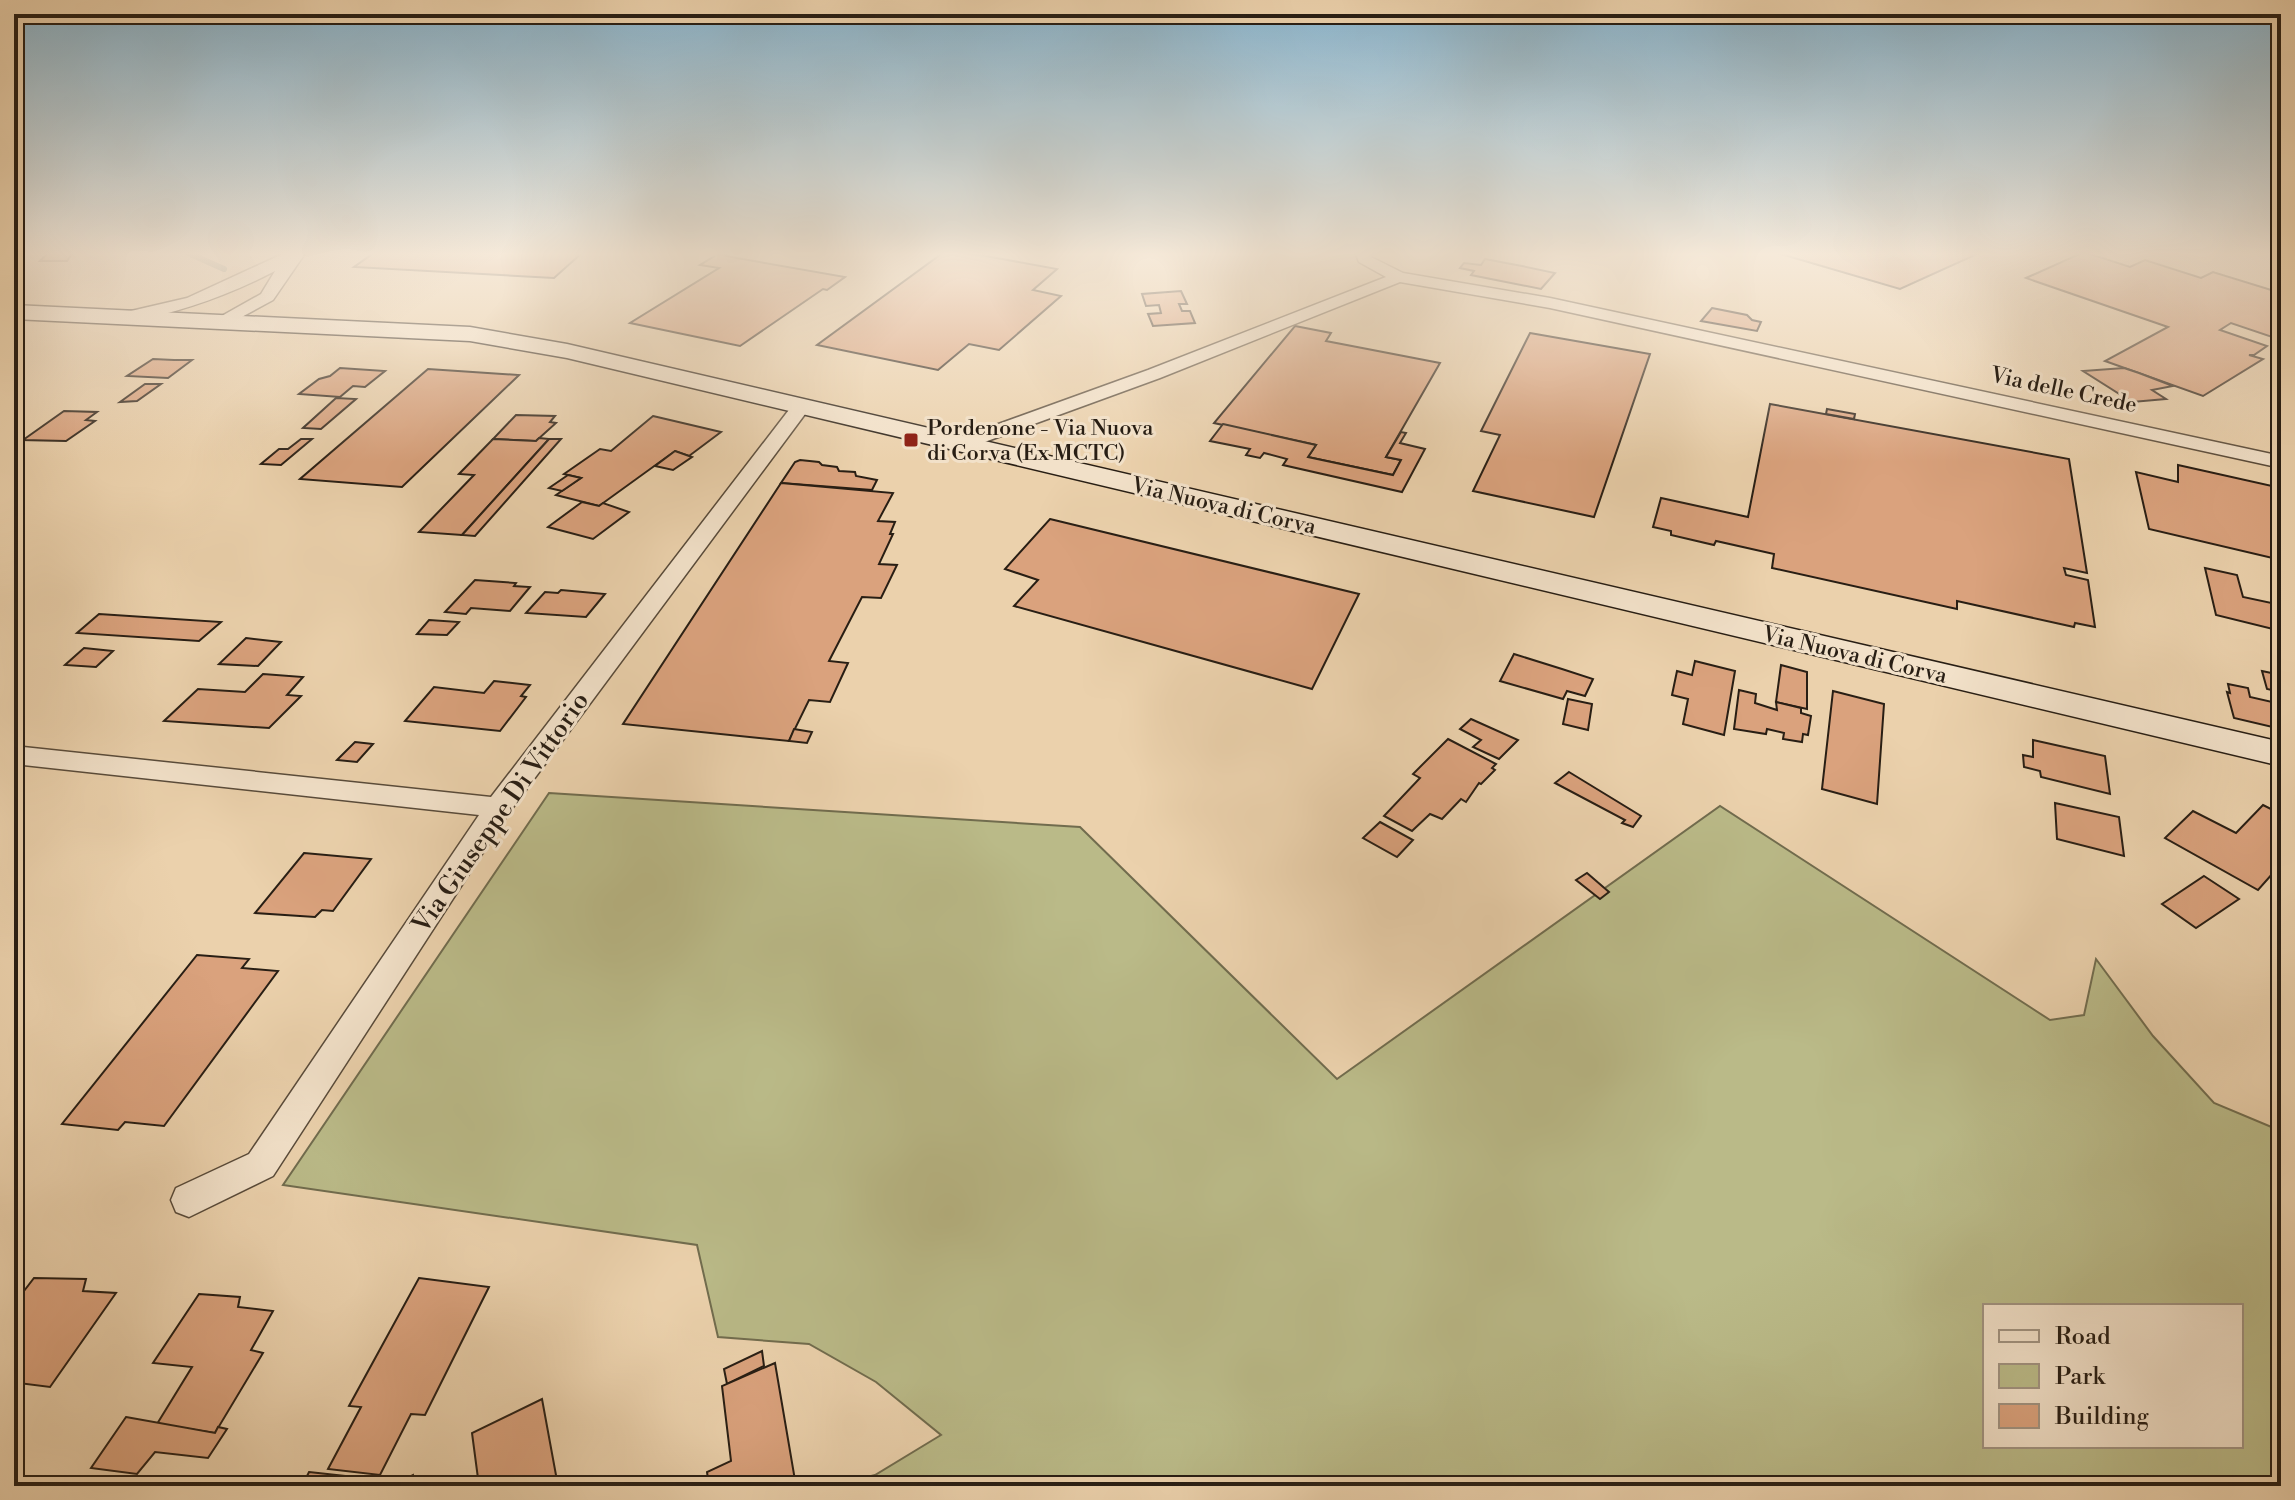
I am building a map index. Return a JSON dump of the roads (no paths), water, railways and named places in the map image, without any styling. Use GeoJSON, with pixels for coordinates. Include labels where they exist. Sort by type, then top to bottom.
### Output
{"type":"FeatureCollection","features":[{"type":"Feature","properties":{"kind":"main road","name":"Via Nuova di Corva"},"geometry":{"type":"LineString","coordinates":[[274,322],[483,336],[567,351],[2281,754]]}},
{"type":"Feature","properties":{"kind":"street"},"geometry":{"type":"LineString","coordinates":[[291,322],[300,326]]}},
{"type":"Feature","properties":{"kind":"street"},"geometry":{"type":"LineString","coordinates":[[964,443],[1285,322]]}},
{"type":"Feature","properties":{"kind":"street","name":"Via delle Crede"},"geometry":{"type":"LineString","coordinates":[[1640,322],[2281,462]]}},
{"type":"Feature","properties":{"kind":"street","name":"Via Giuseppe Di Vittorio"},"geometry":{"type":"LineString","coordinates":[[189,1200],[261,1165],[498,807],[802,406]]}},
{"type":"Feature","properties":{"kind":"street"},"geometry":{"type":"LineString","coordinates":[[14,755],[498,807]]}},
{"type":"Feature","properties":{"kind":"place","name":"Pordenone - Via Nuova di Corva (Ex MCTC)"},"geometry":{"type":"Point","coordinates":[911,440]}}]}
